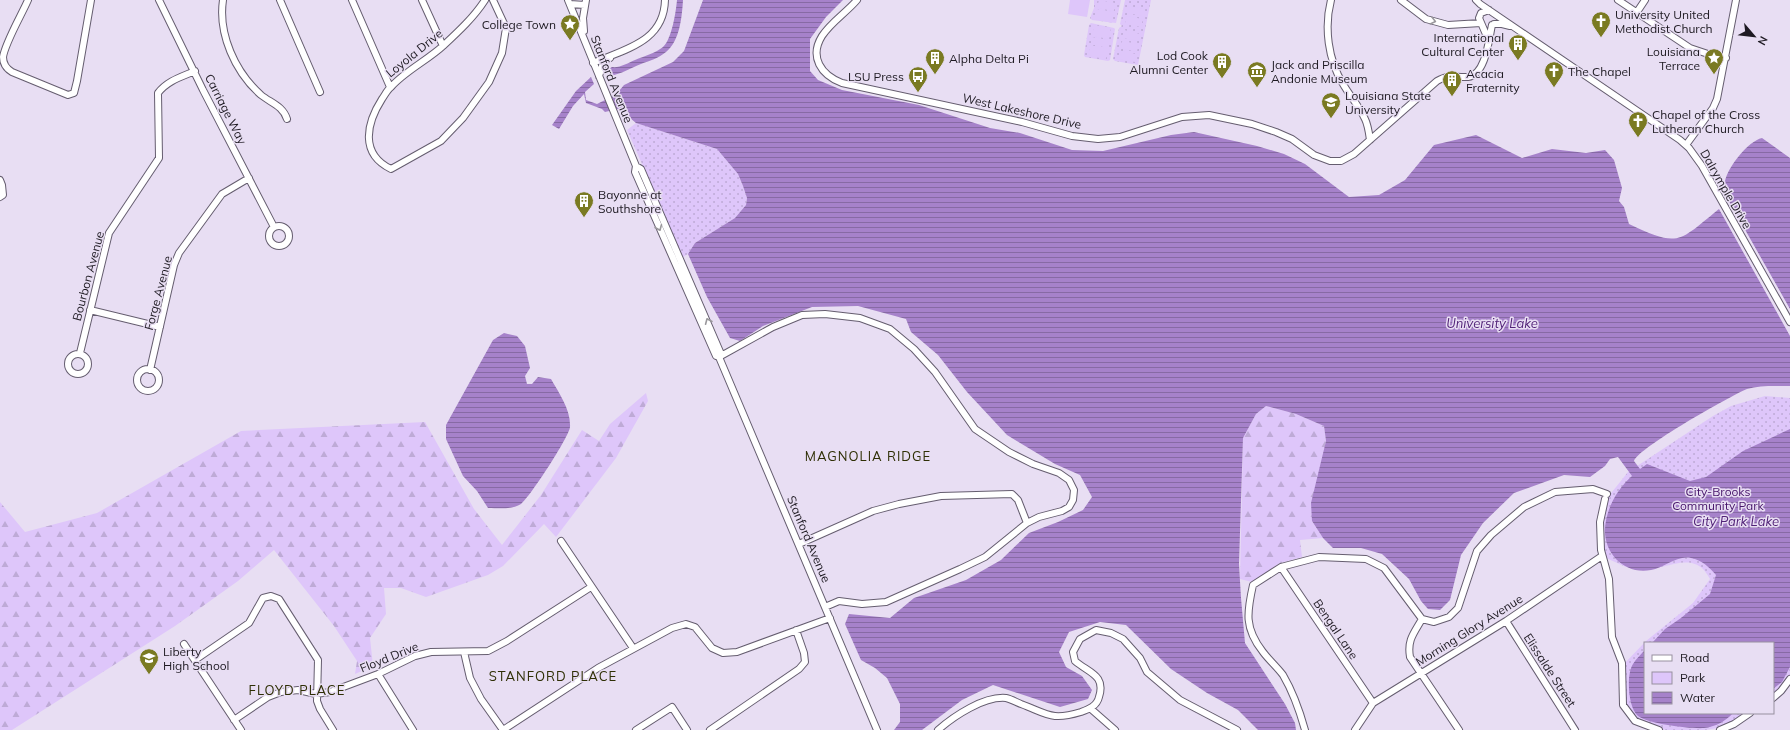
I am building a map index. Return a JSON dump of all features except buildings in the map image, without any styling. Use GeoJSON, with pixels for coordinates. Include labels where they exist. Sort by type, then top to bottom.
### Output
{"type":"FeatureCollection","features":[{"type":"Feature","properties":{"kind":"street"},"geometry":{"type":"LineString","coordinates":[[28,0],[3,58],[6,68],[12,72],[68,95],[74,93],[90,0]]}},
{"type":"Feature","properties":{"kind":"street","name":"Carriage Way"},"geometry":{"type":"LineString","coordinates":[[159,0],[274,227]]}},
{"type":"Feature","properties":{"kind":"street"},"geometry":{"type":"LineString","coordinates":[[223,0],[222,22],[225,38],[232,56],[244,77],[268,101],[283,109],[288,119]]}},
{"type":"Feature","properties":{"kind":"street"},"geometry":{"type":"LineString","coordinates":[[280,0],[320,92]]}},
{"type":"Feature","properties":{"kind":"street"},"geometry":{"type":"LineString","coordinates":[[352,0],[390,87]]}},
{"type":"Feature","properties":{"kind":"street"},"geometry":{"type":"LineString","coordinates":[[422,0],[443,46]]}},
{"type":"Feature","properties":{"kind":"street","name":"Loyola Drive"},"geometry":{"type":"LineString","coordinates":[[485,0],[475,16],[443,46],[390,87],[374,112],[368,131],[371,152],[382,165],[391,169],[440,141],[463,118],[488,82],[502,53],[506,28],[493,0]]}},
{"type":"Feature","properties":{"kind":"street"},"geometry":{"type":"LineString","coordinates":[[593,63],[641,42],[653,33],[662,17],[665,0]]}},
{"type":"Feature","properties":{"kind":"street","name":"West Lakeshore Drive"},"geometry":{"type":"LineString","coordinates":[[857,0],[825,32],[822,36],[817,52],[819,65],[824,74],[834,80],[1022,122],[1072,136],[1090,138],[1120,137],[1182,117],[1200,115],[1226,118],[1268,129],[1292,139],[1314,154],[1330,161],[1341,161],[1354,154],[1437,81],[1445,77],[1469,77],[1473,74],[1485,58],[1489,48],[1493,25]]}},
{"type":"Feature","properties":{"kind":"street"},"geometry":{"type":"LineString","coordinates":[[1331,0],[1328,18],[1328,41],[1335,66],[1342,83],[1365,119],[1370,140]]}},
{"type":"Feature","properties":{"kind":"street"},"geometry":{"type":"LineString","coordinates":[[1401,0],[1426,20],[1448,25],[1493,25],[1496,20],[1495,15],[1478,2]]}},
{"type":"Feature","properties":{"kind":"street"},"geometry":{"type":"LineString","coordinates":[[1618,0],[1690,48],[1726,58]]}},
{"type":"Feature","properties":{"kind":"street"},"geometry":{"type":"LineString","coordinates":[[1636,12],[1644,0]]}},
{"type":"Feature","properties":{"kind":"street"},"geometry":{"type":"LineString","coordinates":[[1686,144],[1716,102],[1726,58],[1736,0]]}},
{"type":"Feature","properties":{"kind":"street"},"geometry":{"type":"LineString","coordinates":[[569,2],[585,3],[583,18],[585,39]]}},
{"type":"Feature","properties":{"kind":"street","name":"Stanford Avenue"},"geometry":{"type":"LineString","coordinates":[[569,2],[636,166],[635,172],[716,356],[719,357],[877,730]]}},
{"type":"Feature","properties":{"kind":"street"},"geometry":{"type":"LineString","coordinates":[[1478,2],[1481,13],[1479,18],[1489,48]]}},
{"type":"Feature","properties":{"kind":"street"},"geometry":{"type":"LineString","coordinates":[[1481,13],[1489,10]]}},
{"type":"Feature","properties":{"kind":"street","name":"Dalrymple Drive"},"geometry":{"type":"LineString","coordinates":[[1495,15],[1686,144],[1702,166],[1790,322]]}},
{"type":"Feature","properties":{"kind":"street","name":"Dalrymple Drive"},"geometry":{"type":"LineString","coordinates":[[1493,25],[1502,24],[1514,27]]}},
{"type":"Feature","properties":{"kind":"street"},"geometry":{"type":"LineString","coordinates":[[599,76],[603,63],[618,52]]}},
{"type":"Feature","properties":{"kind":"street","name":"Bourbon Avenue"},"geometry":{"type":"LineString","coordinates":[[80,353],[109,233],[154,168],[159,158],[158,93],[163,86],[172,80],[195,71]]}},
{"type":"Feature","properties":{"kind":"street","name":"Forge Avenue"},"geometry":{"type":"LineString","coordinates":[[150,370],[174,265],[179,253],[222,194],[249,178]]}},
{"type":"Feature","properties":{"kind":"street"},"geometry":{"type":"LineString","coordinates":[[0,180],[2,185],[1,196]]}},
{"type":"Feature","properties":{"kind":"street"},"geometry":{"type":"LineString","coordinates":[[90,310],[160,327]]}},
{"type":"Feature","properties":{"kind":"street"},"geometry":{"type":"LineString","coordinates":[[719,357],[773,327],[802,315],[825,314],[860,318],[890,329],[914,349],[935,372],[975,429],[1009,452],[1033,464],[1059,473],[1069,480],[1074,490],[1073,500],[1069,507],[1062,511],[1039,517],[1027,523],[985,557],[886,602],[862,604],[838,601],[825,607]]}},
{"type":"Feature","properties":{"kind":"street"},"geometry":{"type":"LineString","coordinates":[[1305,730],[1301,715],[1283,675],[1262,650],[1249,628],[1247,611],[1253,585],[1281,567],[1319,557],[1366,559],[1384,568],[1422,619],[1434,622],[1449,617],[1458,608],[1477,551],[1491,535],[1524,507],[1555,492],[1593,489],[1606,496],[1600,522],[1602,556],[1609,580],[1612,637],[1622,662],[1623,705],[1635,720],[1659,730]]}},
{"type":"Feature","properties":{"kind":"street"},"geometry":{"type":"LineString","coordinates":[[799,544],[873,511],[941,496],[1012,494],[1018,500],[1027,523]]}},
{"type":"Feature","properties":{"kind":"street"},"geometry":{"type":"LineString","coordinates":[[561,541],[633,648]]}},
{"type":"Feature","properties":{"kind":"street","name":"Morning Glory Avenue"},"geometry":{"type":"LineString","coordinates":[[1355,730],[1358,723],[1373,703],[1506,621],[1602,556]]}},
{"type":"Feature","properties":{"kind":"street","name":"Bengal Lane"},"geometry":{"type":"LineString","coordinates":[[1281,567],[1373,703]]}},
{"type":"Feature","properties":{"kind":"street","name":"Floyd Drive"},"geometry":{"type":"LineString","coordinates":[[234,720],[268,697],[281,692],[298,690],[316,694],[330,692],[378,674],[415,656],[431,652],[488,651],[508,642],[591,586]]}},
{"type":"Feature","properties":{"kind":"street"},"geometry":{"type":"LineString","coordinates":[[195,660],[249,623],[263,598],[271,596],[279,599],[318,660],[316,694],[320,709],[334,730]]}},
{"type":"Feature","properties":{"kind":"street"},"geometry":{"type":"LineString","coordinates":[[464,652],[470,678],[481,699],[503,730],[598,668],[672,628],[686,624],[695,627],[712,648],[723,653],[737,652],[830,618]]}},
{"type":"Feature","properties":{"kind":"street"},"geometry":{"type":"LineString","coordinates":[[1422,619],[1413,634],[1408,647],[1410,657],[1460,730]]}},
{"type":"Feature","properties":{"kind":"street","name":"Elissalde Street"},"geometry":{"type":"LineString","coordinates":[[1506,621],[1575,730]]}},
{"type":"Feature","properties":{"kind":"street"},"geometry":{"type":"LineString","coordinates":[[710,730],[799,669],[805,662],[804,653],[796,630]]}},
{"type":"Feature","properties":{"kind":"street"},"geometry":{"type":"LineString","coordinates":[[938,730],[968,709],[987,701],[1006,698],[1048,716],[1064,717],[1091,708],[1098,700],[1102,689],[1101,681],[1075,661],[1073,652],[1080,639],[1096,630],[1110,633],[1123,639],[1140,658],[1147,672],[1180,700],[1237,730]]}},
{"type":"Feature","properties":{"kind":"street"},"geometry":{"type":"LineString","coordinates":[[184,644],[241,730]]}},
{"type":"Feature","properties":{"kind":"street"},"geometry":{"type":"LineString","coordinates":[[378,674],[413,730]]}},
{"type":"Feature","properties":{"kind":"street"},"geometry":{"type":"LineString","coordinates":[[1774,697],[1790,679]]}},
{"type":"Feature","properties":{"kind":"street"},"geometry":{"type":"LineString","coordinates":[[636,730],[672,707],[687,730]]}},
{"type":"Feature","properties":{"kind":"street"},"geometry":{"type":"LineString","coordinates":[[1091,708],[1115,730]]}},
{"type":"Feature","properties":{"kind":"street"},"geometry":{"type":"LineString","coordinates":[[1720,730],[1734,724],[1749,714]]}},
{"type":"Feature","properties":{"kind":"street"},"geometry":{"type":"LineString","coordinates":[[1734,724],[1738,730]]}},
{"type":"Feature","properties":{"kind":"green space"},"geometry":{"type":"Polygon","coordinates":[[[1070,0],[1090,0],[1087,17],[1068,14],[1070,0]]]}},
{"type":"Feature","properties":{"kind":"green space"},"geometry":{"type":"Polygon","coordinates":[[[1094,0],[1121,0],[1116,23],[1092,20],[1090,18],[1094,8],[1094,0]]]}},
{"type":"Feature","properties":{"kind":"green space"},"geometry":{"type":"Polygon","coordinates":[[[1099,0],[1115,3],[1114,11],[1097,8],[1099,0]]]}},
{"type":"Feature","properties":{"kind":"green space"},"geometry":{"type":"Polygon","coordinates":[[[1125,0],[1151,0],[1138,65],[1115,61],[1113,59],[1119,28],[1122,26],[1120,24],[1125,0]]]}},
{"type":"Feature","properties":{"kind":"green space"},"geometry":{"type":"Polygon","coordinates":[[[1128,6],[1145,9],[1143,16],[1127,13],[1128,6]]]}},
{"type":"Feature","properties":{"kind":"green space"},"geometry":{"type":"Polygon","coordinates":[[[1097,9],[1114,12],[1112,23],[1095,19],[1097,9]]]}},
{"type":"Feature","properties":{"kind":"green space"},"geometry":{"type":"Polygon","coordinates":[[[1126,16],[1143,19],[1141,27],[1125,24],[1126,16]]]}},
{"type":"Feature","properties":{"kind":"green space"},"geometry":{"type":"Polygon","coordinates":[[[1091,23],[1115,29],[1110,60],[1108,61],[1085,57],[1084,55],[1089,25],[1091,23]]]}},
{"type":"Feature","properties":{"kind":"green space"},"geometry":{"type":"Polygon","coordinates":[[[1094,25],[1111,28],[1109,39],[1092,36],[1094,25]]]}},
{"type":"Feature","properties":{"kind":"green space"},"geometry":{"type":"Polygon","coordinates":[[[1124,30],[1140,34],[1139,41],[1122,38],[1124,30]]]}},
{"type":"Feature","properties":{"kind":"green space"},"geometry":{"type":"Polygon","coordinates":[[[1092,37],[1109,40],[1107,48],[1091,44],[1092,37]]]}},
{"type":"Feature","properties":{"kind":"green space"},"geometry":{"type":"Polygon","coordinates":[[[1122,41],[1138,44],[1137,52],[1120,48],[1122,41]]]}},
{"type":"Feature","properties":{"kind":"green space"},"geometry":{"type":"Polygon","coordinates":[[[1090,45],[1108,49],[1106,59],[1088,56],[1090,45]]]}},
{"type":"Feature","properties":{"kind":"green space"},"geometry":{"type":"Polygon","coordinates":[[[1120,51],[1136,54],[1135,62],[1118,59],[1120,51]]]}},
{"type":"Feature","properties":{"kind":"green space"},"geometry":{"type":"Polygon","coordinates":[[[636,123],[717,149],[738,174],[743,186],[747,198],[746,205],[735,218],[695,243],[688,254],[683,257],[627,130],[636,123]]]}},
{"type":"Feature","properties":{"kind":"green space"},"geometry":{"type":"Polygon","coordinates":[[[646,393],[648,401],[616,458],[556,537],[544,524],[503,566],[488,575],[426,597],[401,588],[384,588],[386,614],[370,638],[373,666],[355,674],[357,661],[334,626],[274,550],[238,581],[175,626],[12,730],[0,730],[0,502],[25,532],[97,513],[241,431],[425,422],[474,509],[502,545],[541,495],[582,430],[599,441],[610,424],[646,393]]]}},
{"type":"Feature","properties":{"kind":"green space","name":"City Park Lake"},"geometry":{"type":"Polygon","coordinates":[[[1765,396],[1790,398],[1790,678],[1774,694],[1774,642],[1645,642],[1693,603],[1710,579],[1703,569],[1689,563],[1681,563],[1648,570],[1640,570],[1625,566],[1602,556],[1599,529],[1608,497],[1628,472],[1713,416],[1731,406],[1765,396]]]}},
{"type":"Feature","properties":{"kind":"green space"},"geometry":{"type":"Polygon","coordinates":[[[1266,406],[1296,414],[1324,426],[1326,441],[1312,521],[1323,538],[1300,540],[1302,557],[1280,563],[1252,582],[1240,579],[1243,438],[1256,414],[1266,406]]]}},
{"type":"Feature","properties":{"kind":"green space","name":"City Park Lake"},"geometry":{"type":"Polygon","coordinates":[[[1644,643],[1644,714],[1747,714],[1730,726],[1705,730],[1666,730],[1643,725],[1623,705],[1622,666],[1644,643]]]}},
{"type":"Feature","properties":{"kind":"water"},"geometry":{"type":"Polygon","coordinates":[[[677,0],[683,0],[682,13],[677,35],[671,47],[657,58],[610,76],[607,70],[612,67],[624,65],[653,53],[663,47],[671,32],[675,18],[677,0]]]}},
{"type":"Feature","properties":{"kind":"water","name":"University Lake"},"geometry":{"type":"Polygon","coordinates":[[[703,0],[843,0],[826,17],[810,39],[810,71],[818,80],[842,90],[919,105],[990,128],[1020,133],[1072,150],[1103,151],[1171,135],[1194,132],[1257,146],[1284,154],[1305,164],[1349,197],[1379,195],[1405,180],[1434,145],[1476,135],[1522,158],[1552,149],[1586,153],[1605,150],[1614,160],[1622,188],[1619,201],[1624,207],[1629,224],[1659,236],[1669,239],[1686,235],[1719,209],[1790,336],[1790,386],[1768,386],[1747,389],[1705,411],[1667,434],[1639,454],[1634,461],[1640,469],[1647,464],[1690,481],[1706,477],[1743,451],[1790,429],[1790,667],[1782,682],[1774,688],[1774,642],[1653,642],[1665,629],[1710,594],[1716,575],[1705,564],[1699,560],[1691,558],[1681,558],[1656,569],[1642,571],[1625,566],[1612,554],[1608,547],[1605,529],[1608,514],[1617,493],[1632,476],[1618,457],[1610,459],[1605,466],[1590,477],[1564,475],[1514,493],[1483,523],[1461,555],[1450,600],[1440,610],[1428,609],[1421,601],[1409,579],[1382,554],[1361,548],[1333,548],[1323,538],[1312,521],[1311,503],[1326,441],[1324,426],[1296,414],[1266,406],[1256,414],[1243,438],[1239,564],[1245,643],[1285,704],[1295,723],[1296,730],[1258,730],[1238,710],[1207,693],[1171,669],[1126,625],[1100,622],[1069,632],[1059,652],[1066,667],[1082,676],[1092,690],[1088,699],[1060,707],[993,685],[962,700],[922,730],[894,730],[900,722],[900,704],[887,678],[875,668],[861,660],[845,624],[849,614],[890,618],[914,598],[966,580],[1001,560],[1029,533],[1058,522],[1083,510],[1092,497],[1080,475],[1055,464],[1007,435],[967,392],[938,355],[911,332],[906,319],[858,306],[812,307],[763,326],[740,341],[730,338],[707,297],[688,254],[695,243],[735,218],[746,205],[747,198],[738,174],[717,149],[636,123],[630,118],[626,107],[605,112],[602,109],[586,103],[584,94],[573,106],[559,129],[552,125],[576,91],[591,77],[594,84],[585,92],[586,100],[597,104],[619,93],[624,85],[673,62],[684,51],[703,0]]]}},
{"type":"Feature","properties":{"kind":"water"},"geometry":{"type":"Polygon","coordinates":[[[1762,138],[1790,158],[1790,309],[1726,196],[1725,181],[1734,162],[1745,149],[1762,138]]]}},
{"type":"Feature","properties":{"kind":"water"},"geometry":{"type":"Polygon","coordinates":[[[504,333],[517,336],[525,346],[530,368],[525,376],[527,384],[532,384],[538,377],[551,379],[567,408],[570,427],[548,467],[521,504],[509,508],[488,508],[477,491],[463,476],[446,439],[446,425],[493,340],[504,333]]]}},
{"type":"Feature","properties":{"kind":"water"},"geometry":{"type":"Polygon","coordinates":[[[1644,651],[1644,714],[1732,714],[1720,723],[1704,728],[1680,727],[1660,724],[1643,719],[1638,716],[1632,706],[1629,691],[1629,675],[1637,658],[1644,651]]]}},
{"type":"Feature","properties":{"kind":"place","name":"University United Methodist Church"},"geometry":{"type":"Point","coordinates":[1601,38]}},
{"type":"Feature","properties":{"kind":"place","name":"College Town"},"geometry":{"type":"Point","coordinates":[570,41]}},
{"type":"Feature","properties":{"kind":"place","name":"International Cultural Center"},"geometry":{"type":"Point","coordinates":[1518,61]}},
{"type":"Feature","properties":{"kind":"place","name":"Alpha Delta Pi"},"geometry":{"type":"Point","coordinates":[935,75]}},
{"type":"Feature","properties":{"kind":"place","name":"Louisiana Terrace"},"geometry":{"type":"Point","coordinates":[1714,75]}},
{"type":"Feature","properties":{"kind":"place","name":"Lod Cook Alumni Center"},"geometry":{"type":"Point","coordinates":[1222,79]}},
{"type":"Feature","properties":{"kind":"place","name":"Jack and Priscilla Andonie Museum"},"geometry":{"type":"Point","coordinates":[1257,88]}},
{"type":"Feature","properties":{"kind":"place","name":"The Chapel"},"geometry":{"type":"Point","coordinates":[1554,88]}},
{"type":"Feature","properties":{"kind":"place","name":"LSU Press"},"geometry":{"type":"Point","coordinates":[918,93]}},
{"type":"Feature","properties":{"kind":"place","name":"Acacia Fraternity"},"geometry":{"type":"Point","coordinates":[1452,97]}},
{"type":"Feature","properties":{"kind":"place","name":"Louisiana State University"},"geometry":{"type":"Point","coordinates":[1331,119]}},
{"type":"Feature","properties":{"kind":"place","name":"Chapel of the Cross Lutheran Church"},"geometry":{"type":"Point","coordinates":[1638,138]}},
{"type":"Feature","properties":{"kind":"place","name":"Bayonne at Southshore"},"geometry":{"type":"Point","coordinates":[584,218]}},
{"type":"Feature","properties":{"kind":"place","name":"Liberty High School"},"geometry":{"type":"Point","coordinates":[149,675]}},
{"type":"Feature","properties":{"kind":"district","name":"MAGNOLIA RIDGE"},"geometry":{"type":"Point","coordinates":[868,456]}},
{"type":"Feature","properties":{"kind":"district","name":"STANFORD PLACE"},"geometry":{"type":"Point","coordinates":[553,676]}},
{"type":"Feature","properties":{"kind":"district","name":"FLOYD PLACE"},"geometry":{"type":"Point","coordinates":[297,690]}},
{"type":"Feature","properties":{"kind":"park label","name":"City-Brooks Community Park"},"geometry":{"type":"Point","coordinates":[1718,498]}}]}
